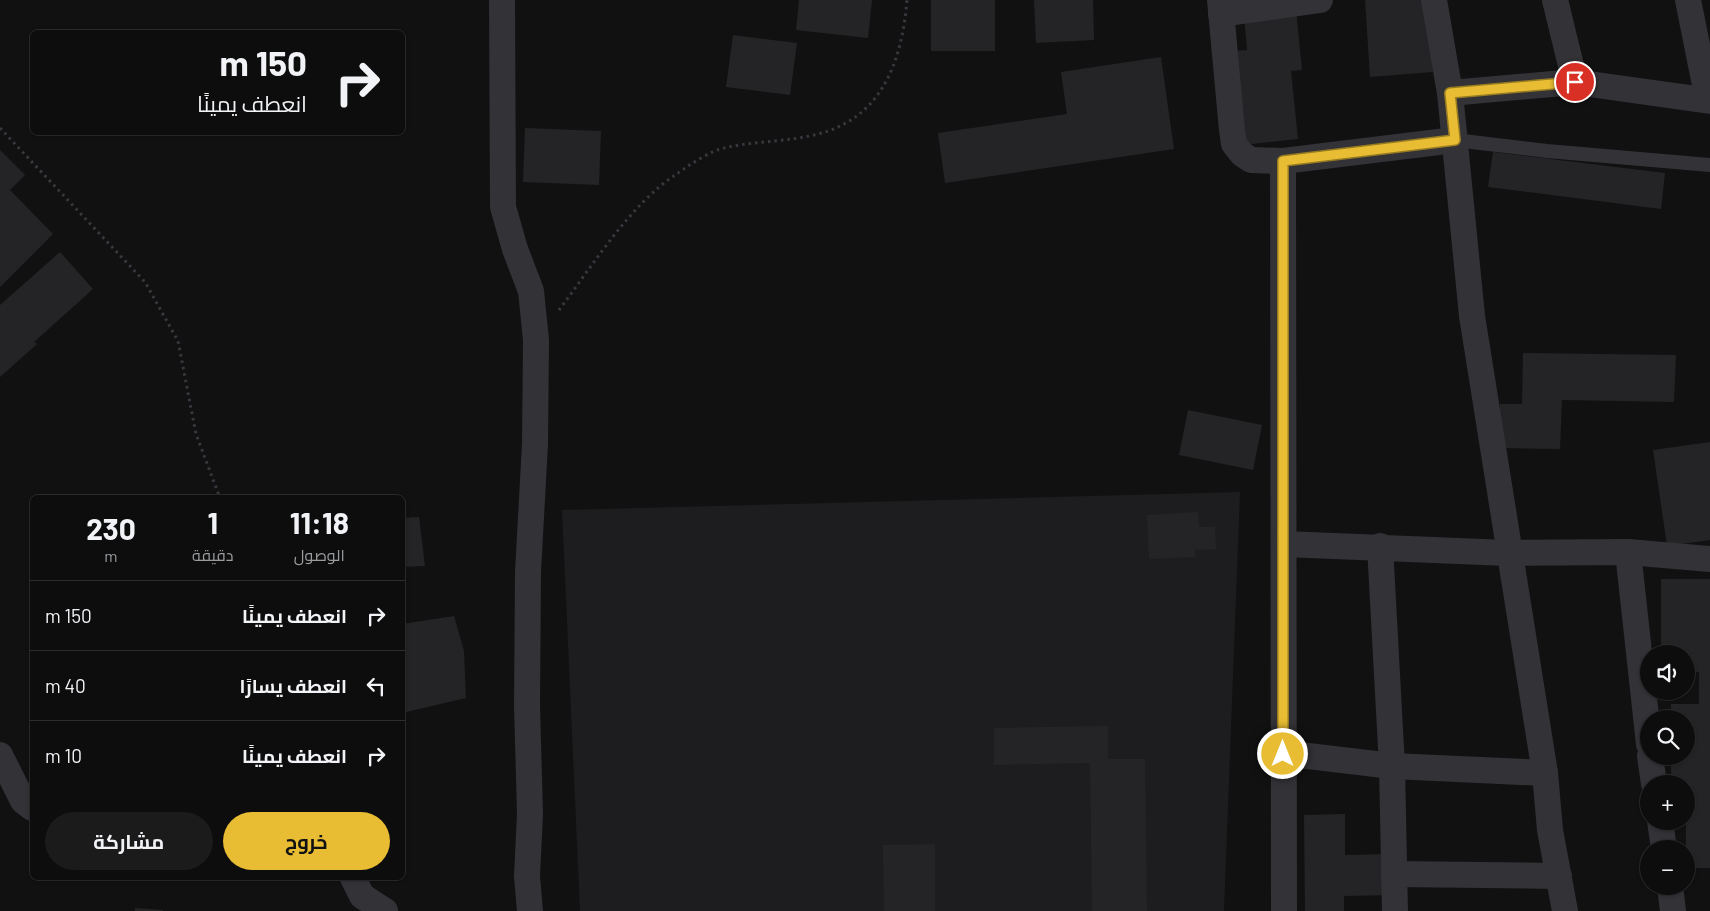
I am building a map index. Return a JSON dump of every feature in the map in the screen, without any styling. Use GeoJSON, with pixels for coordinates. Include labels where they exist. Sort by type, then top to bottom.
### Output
{"type":"FeatureCollection","features":[{"type":"Feature","properties":{"kind":"street"},"geometry":{"type":"LineString","coordinates":[[502,0],[503,207],[515,249],[531,291],[536,340],[536,444],[528,572],[527,705],[530,814],[527,876],[530,911]]}},
{"type":"Feature","properties":{"kind":"street"},"geometry":{"type":"LineString","coordinates":[[1320,0],[1221,7],[1234,144],[1242,154],[1251,160],[1283,161],[1455,140]]}},
{"type":"Feature","properties":{"kind":"street"},"geometry":{"type":"LineString","coordinates":[[1434,0],[1450,93],[1472,316],[1508,553],[1545,773],[1550,830],[1565,911]]}},
{"type":"Feature","properties":{"kind":"street"},"geometry":{"type":"LineString","coordinates":[[1555,0],[1575,82]]}},
{"type":"Feature","properties":{"kind":"street"},"geometry":{"type":"LineString","coordinates":[[1450,93],[1575,82],[1709,101],[1688,0]]}},
{"type":"Feature","properties":{"kind":"street"},"geometry":{"type":"LineString","coordinates":[[1283,161],[1284,911]]}},
{"type":"Feature","properties":{"kind":"street"},"geometry":{"type":"LineString","coordinates":[[1284,544],[1380,546],[1508,553],[1628,552],[1710,559]]}},
{"type":"Feature","properties":{"kind":"street"},"geometry":{"type":"LineString","coordinates":[[1380,546],[1392,766],[1395,911]]}},
{"type":"Feature","properties":{"kind":"street"},"geometry":{"type":"LineString","coordinates":[[1628,552],[1645,710]]}},
{"type":"Feature","properties":{"kind":"street"},"geometry":{"type":"LineString","coordinates":[[1283,754],[1392,766],[1545,773]]}},
{"type":"Feature","properties":{"kind":"street"},"geometry":{"type":"LineString","coordinates":[[0,755],[23,801],[30,806]]}},
{"type":"Feature","properties":{"kind":"street"},"geometry":{"type":"LineString","coordinates":[[1394,874],[1558,876]]}},
{"type":"Feature","properties":{"kind":"street"},"geometry":{"type":"LineString","coordinates":[[360,895],[385,911]]}},
{"type":"Feature","properties":{"kind":"street"},"geometry":{"type":"LineString","coordinates":[[1671,895],[1673,911]]}},
{"type":"Feature","properties":{"kind":"lane"},"geometry":{"type":"LineString","coordinates":[[1455,140],[1547,151],[1710,165]]}},
{"type":"Feature","properties":{"kind":"path"},"geometry":{"type":"LineString","coordinates":[[536,340],[623,224],[677,173],[722,148],[816,135],[848,122],[873,102],[893,72],[905,31],[907,0]]}},
{"type":"Feature","properties":{"kind":"path"},"geometry":{"type":"LineString","coordinates":[[0,128],[145,282],[178,341],[196,434],[219,495]]}},
{"type":"Feature","properties":{"kind":"shaded area"},"geometry":{"type":"Polygon","coordinates":[[[1240,492],[1224,911],[580,911],[562,510],[1240,492]]]}},
{"type":"Feature","properties":{"kind":"building"},"geometry":{"type":"Polygon","coordinates":[[[799,0],[872,0],[868,38],[796,30],[799,0]]]}},
{"type":"Feature","properties":{"kind":"building"},"geometry":{"type":"Polygon","coordinates":[[[931,0],[995,0],[995,51],[931,51],[931,0]]]}},
{"type":"Feature","properties":{"kind":"building"},"geometry":{"type":"Polygon","coordinates":[[[1034,0],[1093,0],[1094,40],[1036,43],[1034,0]]]}},
{"type":"Feature","properties":{"kind":"building"},"geometry":{"type":"Polygon","coordinates":[[[1365,0],[1428,0],[1433,72],[1370,77],[1365,0]]]}},
{"type":"Feature","properties":{"kind":"building"},"geometry":{"type":"Polygon","coordinates":[[[1296,9],[1302,70],[1291,71],[1298,139],[1242,145],[1231,51],[1247,50],[1244,15],[1296,9]]]}},
{"type":"Feature","properties":{"kind":"building"},"geometry":{"type":"Polygon","coordinates":[[[733,35],[797,43],[790,95],[726,87],[733,35]]]}},
{"type":"Feature","properties":{"kind":"building"},"geometry":{"type":"Polygon","coordinates":[[[1161,57],[1174,149],[945,183],[938,133],[1067,114],[1061,72],[1161,57]]]}},
{"type":"Feature","properties":{"kind":"building"},"geometry":{"type":"Polygon","coordinates":[[[525,128],[601,131],[599,185],[523,182],[525,128]]]}},
{"type":"Feature","properties":{"kind":"building"},"geometry":{"type":"Polygon","coordinates":[[[0,150],[25,175],[10,190],[53,234],[0,287],[0,150]]]}},
{"type":"Feature","properties":{"kind":"building"},"geometry":{"type":"Polygon","coordinates":[[[1493,152],[1665,173],[1661,209],[1488,187],[1493,152]]]}},
{"type":"Feature","properties":{"kind":"building"},"geometry":{"type":"Polygon","coordinates":[[[60,252],[93,289],[34,342],[37,344],[0,377],[0,305],[60,252]]]}},
{"type":"Feature","properties":{"kind":"building"},"geometry":{"type":"Polygon","coordinates":[[[1523,353],[1676,355],[1674,402],[1562,400],[1560,449],[1499,448],[1500,404],[1522,404],[1523,353]]]}},
{"type":"Feature","properties":{"kind":"building"},"geometry":{"type":"Polygon","coordinates":[[[1188,410],[1262,425],[1253,470],[1179,455],[1188,410]]]}},
{"type":"Feature","properties":{"kind":"building"},"geometry":{"type":"Polygon","coordinates":[[[1710,442],[1710,540],[1667,546],[1653,450],[1710,442]]]}},
{"type":"Feature","properties":{"kind":"building"},"geometry":{"type":"Polygon","coordinates":[[[1198,512],[1199,527],[1215,527],[1216,549],[1195,550],[1195,557],[1149,559],[1147,515],[1198,512]]]}},
{"type":"Feature","properties":{"kind":"building"},"geometry":{"type":"Polygon","coordinates":[[[419,517],[425,566],[405,567],[405,518],[419,517]]]}},
{"type":"Feature","properties":{"kind":"building"},"geometry":{"type":"Polygon","coordinates":[[[1661,579],[1710,579],[1710,868],[1695,868],[1695,840],[1686,840],[1686,830],[1695,830],[1695,775],[1671,775],[1671,765],[1695,765],[1695,710],[1671,710],[1671,704],[1699,704],[1699,672],[1695,672],[1695,645],[1661,645],[1661,579]]]}},
{"type":"Feature","properties":{"kind":"building"},"geometry":{"type":"Polygon","coordinates":[[[454,616],[464,651],[466,698],[405,712],[405,624],[454,616]]]}},
{"type":"Feature","properties":{"kind":"building"},"geometry":{"type":"Polygon","coordinates":[[[1108,726],[1108,759],[1145,759],[1147,911],[1092,911],[1090,763],[994,765],[994,728],[1108,726]]]}},
{"type":"Feature","properties":{"kind":"building"},"geometry":{"type":"Polygon","coordinates":[[[1345,814],[1345,855],[1392,854],[1393,895],[1344,896],[1344,911],[1305,911],[1304,815],[1345,814]]]}},
{"type":"Feature","properties":{"kind":"building"},"geometry":{"type":"Polygon","coordinates":[[[935,844],[935,911],[884,911],[883,845],[935,844]]]}},
{"type":"Feature","properties":{"kind":"building"},"geometry":{"type":"Polygon","coordinates":[[[135,908],[163,910],[163,911],[135,911],[135,908]]]}},
{"type":"Feature","properties":{"kind":"route"},"geometry":{"type":"LineString","coordinates":[[1283,754],[1283,161],[1455,140],[1450,93],[1575,82]]}}]}
